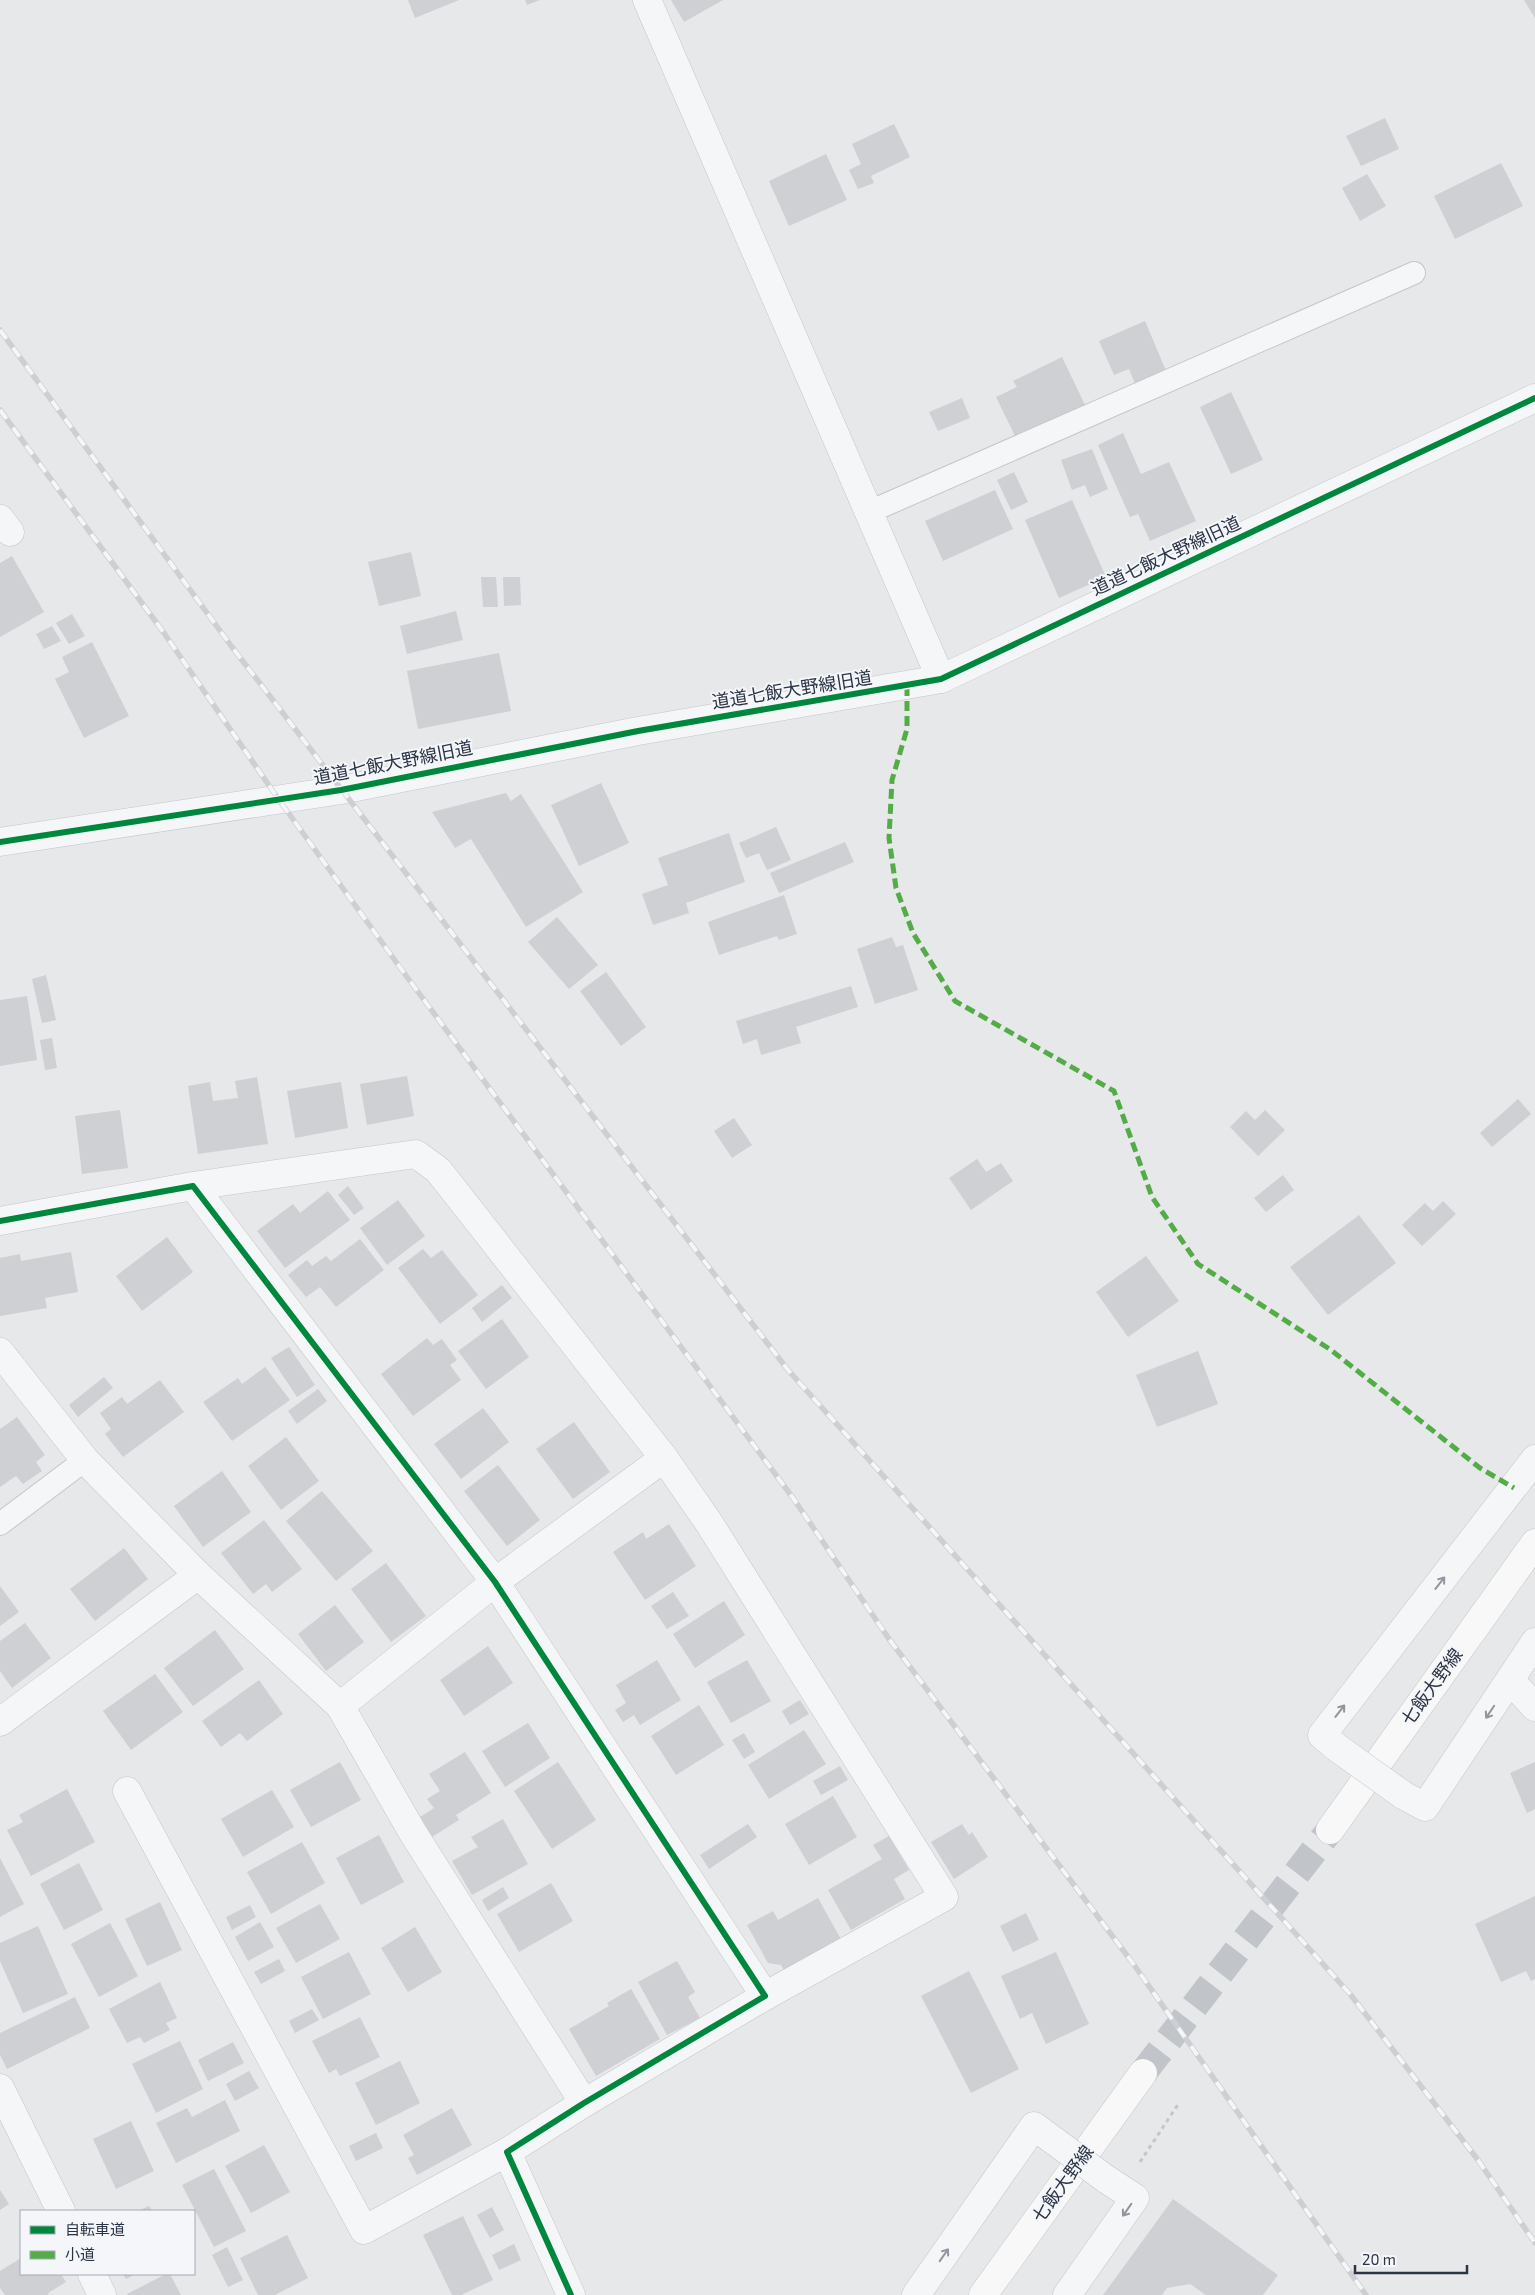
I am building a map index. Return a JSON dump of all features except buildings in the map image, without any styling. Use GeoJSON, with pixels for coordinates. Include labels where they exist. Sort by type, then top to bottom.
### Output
{"type":"FeatureCollection","features":[{"type":"Feature","properties":{"kind":"main road","name":"七飯大野線"},"geometry":{"type":"LineString","coordinates":[[1330,1830],[1535,1543]]}},
{"type":"Feature","properties":{"kind":"main road","name":"七飯大野線"},"geometry":{"type":"LineString","coordinates":[[983,2295],[1143,2073]]}},
{"type":"Feature","properties":{"kind":"street"},"geometry":{"type":"LineString","coordinates":[[647,0],[941,679]]}},
{"type":"Feature","properties":{"kind":"street","name":"道道七飯大野線旧道"},"geometry":{"type":"LineString","coordinates":[[0,842],[341,790],[638,731],[941,679],[1535,398]]}},
{"type":"Feature","properties":{"kind":"street"},"geometry":{"type":"LineString","coordinates":[[0,1221],[193,1186],[416,1154],[438,1170],[664,1458],[709,1523],[944,1897],[765,1996],[584,2103],[506,2152],[364,2230],[127,1791]]}},
{"type":"Feature","properties":{"kind":"street"},"geometry":{"type":"LineString","coordinates":[[193,1186],[495,1582],[765,1996]]}},
{"type":"Feature","properties":{"kind":"street"},"geometry":{"type":"LineString","coordinates":[[0,1352],[85,1460],[198,1575],[340,1706],[412,1833],[584,2103]]}},
{"type":"Feature","properties":{"kind":"street"},"geometry":{"type":"LineString","coordinates":[[340,1706],[495,1582],[664,1458]]}},
{"type":"Feature","properties":{"kind":"street"},"geometry":{"type":"LineString","coordinates":[[1535,1459],[1322,1735],[1403,1795],[1425,1807],[1535,1642]]}},
{"type":"Feature","properties":{"kind":"street"},"geometry":{"type":"LineString","coordinates":[[0,1722],[198,1575]]}},
{"type":"Feature","properties":{"kind":"street"},"geometry":{"type":"LineString","coordinates":[[1510,1682],[1535,1707]]}},
{"type":"Feature","properties":{"kind":"street"},"geometry":{"type":"LineString","coordinates":[[0,2088],[61,2210]]}},
{"type":"Feature","properties":{"kind":"street"},"geometry":{"type":"LineString","coordinates":[[916,2295],[1034,2126],[1135,2198],[1067,2295]]}},
{"type":"Feature","properties":{"kind":"street"},"geometry":{"type":"LineString","coordinates":[[506,2152],[571,2295]]}},
{"type":"Feature","properties":{"kind":"lane"},"geometry":{"type":"LineString","coordinates":[[869,512],[1414,273]]}},
{"type":"Feature","properties":{"kind":"lane"},"geometry":{"type":"LineString","coordinates":[[0,1524],[85,1460]]}},
{"type":"Feature","properties":{"kind":"path"},"geometry":{"type":"LineString","coordinates":[[1114,2184],[1179,2103]]}},
{"type":"Feature","properties":{"kind":"tunnel"},"geometry":{"type":"LineString","coordinates":[[1143,2073],[1330,1830]]}},
{"type":"Feature","properties":{"kind":"railway"},"geometry":{"type":"LineString","coordinates":[[0,330],[232,647],[788,1370],[1350,1994],[1478,2160],[1535,2243]]}},
{"type":"Feature","properties":{"kind":"railway"},"geometry":{"type":"LineString","coordinates":[[0,410],[164,633],[279,800],[407,977],[793,1498],[889,1639],[1132,1962],[1366,2295]]}},
{"type":"Feature","properties":{"kind":"marked path"},"geometry":{"type":"LineString","coordinates":[[907,686],[907,729],[892,780],[889,838],[896,888],[913,933],[955,1001],[1114,1091],[1152,1197],[1198,1264],[1331,1350],[1480,1468],[1514,1488]]}},
{"type":"Feature","properties":{"kind":"cycle path"},"geometry":{"type":"LineString","coordinates":[[0,842],[341,790],[638,731],[941,679],[1535,398]]}},
{"type":"Feature","properties":{"kind":"cycle path"},"geometry":{"type":"LineString","coordinates":[[0,1221],[193,1186],[495,1582],[765,1996],[584,2103],[507,2152],[571,2295]]}}]}
